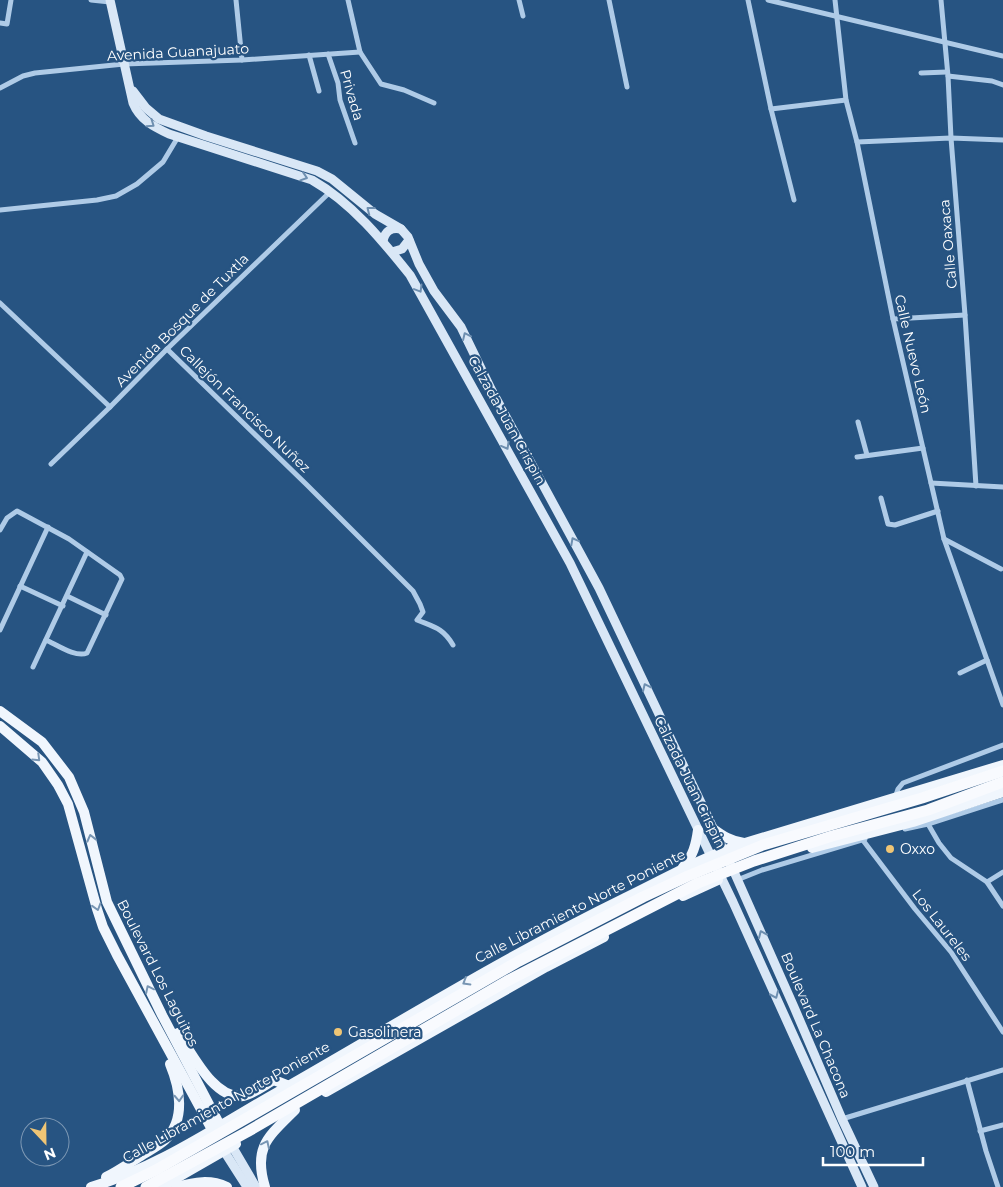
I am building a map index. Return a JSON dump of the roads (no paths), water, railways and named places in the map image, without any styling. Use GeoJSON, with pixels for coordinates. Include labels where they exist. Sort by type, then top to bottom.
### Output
{"type":"FeatureCollection","features":[{"type":"Feature","properties":{"kind":"highway","name":"Calle Libramiento Norte Poniente"},"geometry":{"type":"LineString","coordinates":[[994,788],[1003,771]]}},
{"type":"Feature","properties":{"kind":"highway","name":"Calle Libramiento Norte Poniente"},"geometry":{"type":"LineString","coordinates":[[146,1187],[246,1132],[507,981],[690,888],[754,861],[928,810],[994,788],[1003,782]]}},
{"type":"Feature","properties":{"kind":"highway","name":"Calle Libramiento Norte Poniente"},"geometry":{"type":"LineString","coordinates":[[121,1187],[156,1170],[269,1106],[519,961],[688,876],[763,846],[922,798],[994,788]]}},
{"type":"Feature","properties":{"kind":"main road","name":"Calzada Juan Crispin"},"geometry":{"type":"LineString","coordinates":[[110,1],[137,112],[151,126],[178,137],[312,180],[330,192],[358,216],[383,241],[410,275],[570,563],[733,902]]}},
{"type":"Feature","properties":{"kind":"main road","name":"Calzada Juan Crispin"},"geometry":{"type":"LineString","coordinates":[[129,83],[137,98],[159,118],[206,136],[317,172],[332,179],[375,214],[401,229],[409,240],[419,264],[434,291],[461,326],[491,389],[599,588],[736,877]]}},
{"type":"Feature","properties":{"kind":"main road"},"geometry":{"type":"LineString","coordinates":[[383,241],[383,236],[389,230],[393,228],[401,229]]}},
{"type":"Feature","properties":{"kind":"main road"},"geometry":{"type":"LineString","coordinates":[[392,252],[402,248],[409,240]]}},
{"type":"Feature","properties":{"kind":"main road","name":"Boulevard Los Laguitos"},"geometry":{"type":"LineString","coordinates":[[0,711],[42,742],[69,777],[84,812],[107,902],[216,1127]]}},
{"type":"Feature","properties":{"kind":"main road","name":"Boulevard Los Laguitos"},"geometry":{"type":"LineString","coordinates":[[0,726],[42,762],[58,785],[68,804],[103,927],[151,1019],[216,1127]]}},
{"type":"Feature","properties":{"kind":"main road","name":"Calle Libramiento Norte Poniente"},"geometry":{"type":"LineString","coordinates":[[92,1187],[149,1165],[508,958],[710,856],[723,850],[1003,765]]}},
{"type":"Feature","properties":{"kind":"main road","name":"Calle Libramiento Norte Poniente"},"geometry":{"type":"LineString","coordinates":[[161,1187],[546,967],[682,896],[722,879],[736,877],[767,861],[913,822],[994,788]]}},
{"type":"Feature","properties":{"kind":"main road"},"geometry":{"type":"LineString","coordinates":[[712,828],[733,842],[745,844]]}},
{"type":"Feature","properties":{"kind":"main road"},"geometry":{"type":"LineString","coordinates":[[678,872],[693,853],[698,830]]}},
{"type":"Feature","properties":{"kind":"main road","name":"Boulevard La Chacona"},"geometry":{"type":"LineString","coordinates":[[736,877],[842,1120],[874,1187]]}},
{"type":"Feature","properties":{"kind":"main road","name":"Boulevard La Chacona"},"geometry":{"type":"LineString","coordinates":[[733,902],[862,1187]]}},
{"type":"Feature","properties":{"kind":"main road"},"geometry":{"type":"LineString","coordinates":[[162,1015],[168,1018],[174,1026],[213,1084],[224,1092],[242,1096],[274,1080],[289,1086]]}},
{"type":"Feature","properties":{"kind":"main road"},"geometry":{"type":"LineString","coordinates":[[92,1187],[157,1146],[173,1128],[178,1115],[178,1087],[175,1075],[151,1019]]}},
{"type":"Feature","properties":{"kind":"main road"},"geometry":{"type":"LineString","coordinates":[[265,1187],[260,1166],[263,1148],[268,1138],[294,1110]]}},
{"type":"Feature","properties":{"kind":"main road"},"geometry":{"type":"LineString","coordinates":[[828,1114],[838,1110]]}},
{"type":"Feature","properties":{"kind":"main road"},"geometry":{"type":"LineString","coordinates":[[216,1127],[247,1187]]}},
{"type":"Feature","properties":{"kind":"main road"},"geometry":{"type":"LineString","coordinates":[[228,1148],[256,1187]]}},
{"type":"Feature","properties":{"kind":"main road"},"geometry":{"type":"LineString","coordinates":[[176,1187],[194,1182],[208,1181],[227,1187]]}},
{"type":"Feature","properties":{"kind":"street"},"geometry":{"type":"LineString","coordinates":[[0,23],[7,24],[11,0]]}},
{"type":"Feature","properties":{"kind":"street"},"geometry":{"type":"LineString","coordinates":[[91,0],[110,1]]}},
{"type":"Feature","properties":{"kind":"street"},"geometry":{"type":"LineString","coordinates":[[236,0],[242,60]]}},
{"type":"Feature","properties":{"kind":"street"},"geometry":{"type":"LineString","coordinates":[[348,0],[360,52],[381,84],[404,90],[434,103]]}},
{"type":"Feature","properties":{"kind":"street"},"geometry":{"type":"LineString","coordinates":[[519,0],[522,16]]}},
{"type":"Feature","properties":{"kind":"street"},"geometry":{"type":"LineString","coordinates":[[608,0],[627,87]]}},
{"type":"Feature","properties":{"kind":"street"},"geometry":{"type":"LineString","coordinates":[[748,0],[794,200]]}},
{"type":"Feature","properties":{"kind":"street"},"geometry":{"type":"LineString","coordinates":[[768,0],[1003,56]]}},
{"type":"Feature","properties":{"kind":"street","name":"Calle Nuevo León"},"geometry":{"type":"LineString","coordinates":[[835,0],[846,100],[857,142],[893,319],[944,539],[1003,705]]}},
{"type":"Feature","properties":{"kind":"street","name":"Calle Oaxaca"},"geometry":{"type":"LineString","coordinates":[[941,0],[948,74],[976,486]]}},
{"type":"Feature","properties":{"kind":"street","name":"Avenida Guanajuato"},"geometry":{"type":"LineString","coordinates":[[0,88],[23,76],[35,73],[124,64],[242,60],[360,52]]}},
{"type":"Feature","properties":{"kind":"street","name":"Privada"},"geometry":{"type":"LineString","coordinates":[[328,54],[338,83],[340,100],[355,143]]}},
{"type":"Feature","properties":{"kind":"street"},"geometry":{"type":"LineString","coordinates":[[309,55],[319,91]]}},
{"type":"Feature","properties":{"kind":"street"},"geometry":{"type":"LineString","coordinates":[[921,73],[948,74],[992,80],[1003,85]]}},
{"type":"Feature","properties":{"kind":"street"},"geometry":{"type":"LineString","coordinates":[[772,110],[846,100]]}},
{"type":"Feature","properties":{"kind":"street"},"geometry":{"type":"LineString","coordinates":[[0,210],[97,200],[116,196],[137,184],[163,162],[178,137]]}},
{"type":"Feature","properties":{"kind":"street"},"geometry":{"type":"LineString","coordinates":[[857,142],[951,138],[1003,140]]}},
{"type":"Feature","properties":{"kind":"street","name":"Avenida Bosque de Tuxtla"},"geometry":{"type":"LineString","coordinates":[[51,464],[330,192]]}},
{"type":"Feature","properties":{"kind":"street"},"geometry":{"type":"LineString","coordinates":[[0,303],[110,407]]}},
{"type":"Feature","properties":{"kind":"street"},"geometry":{"type":"LineString","coordinates":[[893,319],[965,315]]}},
{"type":"Feature","properties":{"kind":"street","name":"Callejón Francisco Nuñez"},"geometry":{"type":"LineString","coordinates":[[167,349],[413,591],[423,612],[417,620],[440,629],[448,636],[452,645]]}},
{"type":"Feature","properties":{"kind":"street"},"geometry":{"type":"LineString","coordinates":[[858,422],[867,455]]}},
{"type":"Feature","properties":{"kind":"street"},"geometry":{"type":"LineString","coordinates":[[857,457],[923,448]]}},
{"type":"Feature","properties":{"kind":"street"},"geometry":{"type":"LineString","coordinates":[[931,483],[1003,487]]}},
{"type":"Feature","properties":{"kind":"street"},"geometry":{"type":"LineString","coordinates":[[881,498],[888,524],[895,525],[938,511]]}},
{"type":"Feature","properties":{"kind":"street"},"geometry":{"type":"LineString","coordinates":[[0,530],[2,522],[17,511],[70,539],[120,575],[122,579],[88,653],[85,655],[78,654],[46,640]]}},
{"type":"Feature","properties":{"kind":"street"},"geometry":{"type":"LineString","coordinates":[[0,630],[48,527]]}},
{"type":"Feature","properties":{"kind":"street"},"geometry":{"type":"LineString","coordinates":[[944,539],[1001,569]]}},
{"type":"Feature","properties":{"kind":"street"},"geometry":{"type":"LineString","coordinates":[[34,667],[87,552]]}},
{"type":"Feature","properties":{"kind":"street"},"geometry":{"type":"LineString","coordinates":[[20,586],[63,606]]}},
{"type":"Feature","properties":{"kind":"street"},"geometry":{"type":"LineString","coordinates":[[68,596],[106,615]]}},
{"type":"Feature","properties":{"kind":"street"},"geometry":{"type":"LineString","coordinates":[[960,673],[987,660]]}},
{"type":"Feature","properties":{"kind":"street"},"geometry":{"type":"LineString","coordinates":[[894,798],[903,783],[1003,745]]}},
{"type":"Feature","properties":{"kind":"street"},"geometry":{"type":"LineString","coordinates":[[861,837],[928,824],[1003,800]]}},
{"type":"Feature","properties":{"kind":"street"},"geometry":{"type":"LineString","coordinates":[[928,824],[939,843],[951,858],[987,882],[1003,906]]}},
{"type":"Feature","properties":{"kind":"street","name":"Los Laureles"},"geometry":{"type":"LineString","coordinates":[[861,837],[951,952],[1003,1032]]}},
{"type":"Feature","properties":{"kind":"street"},"geometry":{"type":"LineString","coordinates":[[987,882],[1003,872]]}},
{"type":"Feature","properties":{"kind":"street"},"geometry":{"type":"LineString","coordinates":[[997,1022],[1003,1020]]}},
{"type":"Feature","properties":{"kind":"street"},"geometry":{"type":"LineString","coordinates":[[842,1120],[1003,1070]]}},
{"type":"Feature","properties":{"kind":"street"},"geometry":{"type":"LineString","coordinates":[[966,1080],[998,1187]]}},
{"type":"Feature","properties":{"kind":"street"},"geometry":{"type":"LineString","coordinates":[[980,1131],[1003,1125]]}},
{"type":"Feature","properties":{"kind":"place","name":"Oxxo"},"geometry":{"type":"Point","coordinates":[890,849]}},
{"type":"Feature","properties":{"kind":"place","name":"Gasolinera"},"geometry":{"type":"Point","coordinates":[338,1032]}}]}
